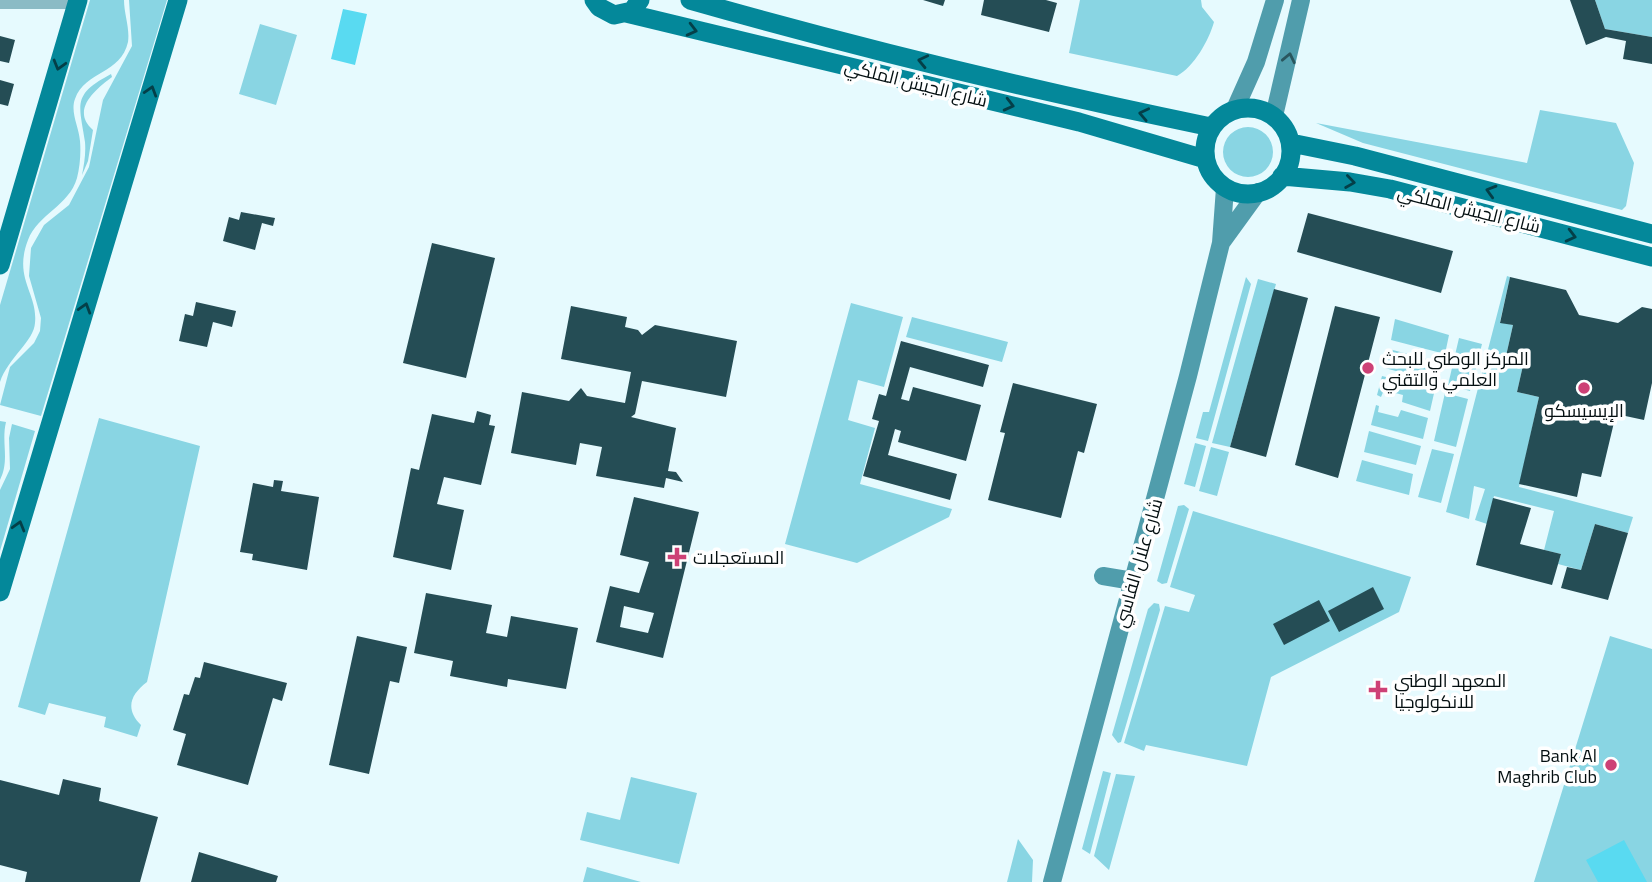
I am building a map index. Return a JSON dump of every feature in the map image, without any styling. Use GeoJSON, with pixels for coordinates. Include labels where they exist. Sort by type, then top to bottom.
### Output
{"type":"FeatureCollection","features":[{"type":"Feature","properties":{"kind":"main road"},"geometry":{"type":"LineString","coordinates":[[0,592],[178,0]]}},
{"type":"Feature","properties":{"kind":"main road","name":"شارع الجيش الملكي"},"geometry":{"type":"LineString","coordinates":[[593,0],[606,12],[633,7],[1067,119],[1205,159]]}},
{"type":"Feature","properties":{"kind":"main road","name":"شارع الجيش الملكي"},"geometry":{"type":"LineString","coordinates":[[690,0],[854,46],[1086,102],[1211,127]]}},
{"type":"Feature","properties":{"kind":"main road"},"geometry":{"type":"LineString","coordinates":[[0,265],[77,2]]}},
{"type":"Feature","properties":{"kind":"main road"},"geometry":{"type":"LineString","coordinates":[[1234,109],[1262,110],[1274,116],[1282,123],[1290,143],[1290,160],[1282,176],[1258,192],[1247,194],[1225,188],[1209,170],[1205,159],[1204,148],[1211,127],[1221,116],[1234,109]]}},
{"type":"Feature","properties":{"kind":"main road","name":"شارع الجيش الملكي"},"geometry":{"type":"LineString","coordinates":[[1290,143],[1459,182],[1652,234]]}},
{"type":"Feature","properties":{"kind":"main road","name":"شارع الجيش الملكي"},"geometry":{"type":"LineString","coordinates":[[1282,176],[1350,181],[1414,194],[1652,257]]}},
{"type":"Feature","properties":{"kind":"street"},"geometry":{"type":"LineString","coordinates":[[1234,109],[1256,62],[1275,0]]}},
{"type":"Feature","properties":{"kind":"street"},"geometry":{"type":"LineString","coordinates":[[1274,116],[1301,0]]}},
{"type":"Feature","properties":{"kind":"street"},"geometry":{"type":"LineString","coordinates":[[0,4],[77,2]]}},
{"type":"Feature","properties":{"kind":"street","name":"شارع علال الفاسي"},"geometry":{"type":"LineString","coordinates":[[1052,882],[1221,243],[1225,188]]}},
{"type":"Feature","properties":{"kind":"street","name":"شارع علال الفاسي"},"geometry":{"type":"LineString","coordinates":[[1221,243],[1258,192]]}},
{"type":"Feature","properties":{"kind":"street"},"geometry":{"type":"LineString","coordinates":[[1103,576],[1133,582]]}},
{"type":"Feature","properties":{"kind":"shaded area"},"geometry":{"type":"Polygon","coordinates":[[[90,0],[124,0],[128,42],[118,60],[87,83],[75,99],[74,114],[80,146],[77,178],[67,196],[39,223],[28,240],[23,265],[35,312],[34,330],[0,382],[0,305],[90,0]]]}},
{"type":"Feature","properties":{"kind":"shaded area"},"geometry":{"type":"Polygon","coordinates":[[[129,0],[167,0],[41,416],[0,405],[10,367],[34,343],[40,331],[41,318],[29,276],[31,248],[44,225],[69,205],[89,167],[103,100],[132,46],[129,0]]]}},
{"type":"Feature","properties":{"kind":"shaded area"},"geometry":{"type":"Polygon","coordinates":[[[1080,0],[1201,0],[1202,7],[1214,22],[1200,52],[1177,76],[1069,53],[1080,0]]]}},
{"type":"Feature","properties":{"kind":"shaded area"},"geometry":{"type":"Polygon","coordinates":[[[1595,0],[1652,0],[1652,37],[1605,29],[1595,0]]]}},
{"type":"Feature","properties":{"kind":"shaded area"},"geometry":{"type":"Polygon","coordinates":[[[343,9],[367,14],[355,65],[331,59],[343,9]]]}},
{"type":"Feature","properties":{"kind":"shaded area"},"geometry":{"type":"Polygon","coordinates":[[[260,24],[297,35],[276,105],[239,94],[260,24]]]}},
{"type":"Feature","properties":{"kind":"shaded area"},"geometry":{"type":"Polygon","coordinates":[[[111,74],[112,77],[93,94],[85,108],[84,115],[93,130],[88,161],[82,175],[85,146],[81,101],[90,88],[111,74]]]}},
{"type":"Feature","properties":{"kind":"shaded area"},"geometry":{"type":"Polygon","coordinates":[[[1540,110],[1616,123],[1634,163],[1626,206],[1622,210],[1363,143],[1316,123],[1527,163],[1540,110]]]}},
{"type":"Feature","properties":{"kind":"shaded area"},"geometry":{"type":"Polygon","coordinates":[[[1248,127],[1266,134],[1273,152],[1266,170],[1248,177],[1230,170],[1223,152],[1230,134],[1248,127]]]}},
{"type":"Feature","properties":{"kind":"shaded area"},"geometry":{"type":"Polygon","coordinates":[[[1507,276],[1510,277],[1500,322],[1513,325],[1506,356],[1524,361],[1517,392],[1539,397],[1519,487],[1633,517],[1628,533],[1595,524],[1581,570],[1558,564],[1561,554],[1544,550],[1554,511],[1494,496],[1487,524],[1475,520],[1485,489],[1474,486],[1469,519],[1446,512],[1507,276]]]}},
{"type":"Feature","properties":{"kind":"shaded area"},"geometry":{"type":"Polygon","coordinates":[[[1246,277],[1251,284],[1208,441],[1196,438],[1203,412],[1209,412],[1246,277]]]}},
{"type":"Feature","properties":{"kind":"shaded area"},"geometry":{"type":"Polygon","coordinates":[[[1258,279],[1276,284],[1230,447],[1212,443],[1258,279]]]}},
{"type":"Feature","properties":{"kind":"shaded area"},"geometry":{"type":"Polygon","coordinates":[[[851,303],[903,317],[884,387],[858,380],[848,420],[875,428],[860,484],[952,509],[949,517],[857,563],[785,544],[851,303]]]}},
{"type":"Feature","properties":{"kind":"shaded area"},"geometry":{"type":"Polygon","coordinates":[[[912,317],[1008,342],[1002,362],[906,337],[912,317]]]}},
{"type":"Feature","properties":{"kind":"shaded area"},"geometry":{"type":"Polygon","coordinates":[[[1395,319],[1449,335],[1445,354],[1391,340],[1395,319]]]}},
{"type":"Feature","properties":{"kind":"shaded area"},"geometry":{"type":"Polygon","coordinates":[[[1459,338],[1482,344],[1470,391],[1448,385],[1459,338]]]}},
{"type":"Feature","properties":{"kind":"shaded area"},"geometry":{"type":"Polygon","coordinates":[[[1389,349],[1442,363],[1438,383],[1385,368],[1389,349]]]}},
{"type":"Feature","properties":{"kind":"shaded area"},"geometry":{"type":"Polygon","coordinates":[[[1382,376],[1435,389],[1430,411],[1402,402],[1403,395],[1384,390],[1381,397],[1377,395],[1382,376]]]}},
{"type":"Feature","properties":{"kind":"shaded area"},"geometry":{"type":"Polygon","coordinates":[[[1445,393],[1468,399],[1456,447],[1434,441],[1445,393]]]}},
{"type":"Feature","properties":{"kind":"shaded area"},"geometry":{"type":"Polygon","coordinates":[[[1376,405],[1379,406],[1378,412],[1398,417],[1401,410],[1428,418],[1423,439],[1371,425],[1376,405]]]}},
{"type":"Feature","properties":{"kind":"shaded area"},"geometry":{"type":"Polygon","coordinates":[[[99,418],[200,446],[147,682],[133,697],[131,708],[141,725],[137,737],[104,727],[106,717],[49,703],[45,715],[18,707],[99,418]]]}},
{"type":"Feature","properties":{"kind":"shaded area"},"geometry":{"type":"Polygon","coordinates":[[[0,421],[6,422],[5,458],[0,480],[0,421]]]}},
{"type":"Feature","properties":{"kind":"shaded area"},"geometry":{"type":"Polygon","coordinates":[[[12,424],[35,431],[0,551],[0,490],[10,469],[9,438],[12,424]]]}},
{"type":"Feature","properties":{"kind":"shaded area"},"geometry":{"type":"Polygon","coordinates":[[[1369,431],[1421,446],[1416,465],[1364,452],[1369,431]]]}},
{"type":"Feature","properties":{"kind":"shaded area"},"geometry":{"type":"Polygon","coordinates":[[[1195,443],[1206,446],[1195,487],[1184,484],[1195,443]]]}},
{"type":"Feature","properties":{"kind":"shaded area"},"geometry":{"type":"Polygon","coordinates":[[[1211,447],[1229,452],[1217,496],[1199,491],[1211,447]]]}},
{"type":"Feature","properties":{"kind":"shaded area"},"geometry":{"type":"Polygon","coordinates":[[[1432,449],[1454,454],[1441,503],[1418,497],[1432,449]]]}},
{"type":"Feature","properties":{"kind":"shaded area"},"geometry":{"type":"Polygon","coordinates":[[[1362,460],[1413,474],[1409,495],[1356,481],[1362,460]]]}},
{"type":"Feature","properties":{"kind":"shaded area"},"geometry":{"type":"Polygon","coordinates":[[[1184,505],[1189,509],[1167,583],[1162,584],[1157,581],[1178,506],[1184,505]]]}},
{"type":"Feature","properties":{"kind":"shaded area"},"geometry":{"type":"Polygon","coordinates":[[[1193,511],[1411,577],[1399,612],[1271,677],[1247,766],[1146,745],[1144,751],[1124,743],[1165,606],[1189,612],[1195,595],[1170,587],[1193,511]]]}},
{"type":"Feature","properties":{"kind":"shaded area"},"geometry":{"type":"Polygon","coordinates":[[[1154,603],[1159,604],[1160,610],[1121,742],[1118,743],[1112,735],[1148,609],[1154,603]]]}},
{"type":"Feature","properties":{"kind":"shaded area","name":"Bank Al Maghrib Club"},"geometry":{"type":"Polygon","coordinates":[[[1610,636],[1652,649],[1652,882],[1534,882],[1610,636]]]}},
{"type":"Feature","properties":{"kind":"shaded area"},"geometry":{"type":"Polygon","coordinates":[[[1103,771],[1111,773],[1090,854],[1082,849],[1103,771]]]}},
{"type":"Feature","properties":{"kind":"shaded area"},"geometry":{"type":"Polygon","coordinates":[[[1116,774],[1135,776],[1109,870],[1094,856],[1116,774]]]}},
{"type":"Feature","properties":{"kind":"shaded area"},"geometry":{"type":"Polygon","coordinates":[[[631,777],[697,793],[679,864],[580,840],[587,812],[620,820],[631,777]]]}},
{"type":"Feature","properties":{"kind":"shaded area"},"geometry":{"type":"Polygon","coordinates":[[[1018,839],[1033,860],[1032,882],[1007,882],[1018,839]]]}},
{"type":"Feature","properties":{"kind":"shaded area"},"geometry":{"type":"Polygon","coordinates":[[[1624,840],[1647,882],[1598,882],[1586,860],[1624,840]]]}},
{"type":"Feature","properties":{"kind":"shaded area"},"geometry":{"type":"Polygon","coordinates":[[[587,867],[641,882],[583,882],[587,867]]]}},
{"type":"Feature","properties":{"kind":"building"},"geometry":{"type":"Polygon","coordinates":[[[923,0],[945,0],[943,6],[923,0]]]}},
{"type":"Feature","properties":{"kind":"building"},"geometry":{"type":"Polygon","coordinates":[[[984,0],[1046,0],[1057,3],[1049,32],[981,15],[984,0]]]}},
{"type":"Feature","properties":{"kind":"building"},"geometry":{"type":"Polygon","coordinates":[[[1570,0],[1595,0],[1605,29],[1652,37],[1652,64],[1623,59],[1626,41],[1606,37],[1586,45],[1570,0]]]}},
{"type":"Feature","properties":{"kind":"building"},"geometry":{"type":"Polygon","coordinates":[[[0,36],[15,40],[9,63],[0,61],[0,36]]]}},
{"type":"Feature","properties":{"kind":"building"},"geometry":{"type":"Polygon","coordinates":[[[0,80],[14,84],[8,106],[0,104],[0,80]]]}},
{"type":"Feature","properties":{"kind":"building"},"geometry":{"type":"Polygon","coordinates":[[[241,212],[275,218],[273,226],[262,223],[255,250],[223,241],[229,217],[239,220],[241,212]]]}},
{"type":"Feature","properties":{"kind":"building"},"geometry":{"type":"Polygon","coordinates":[[[1308,213],[1453,251],[1441,293],[1297,252],[1308,213]]]}},
{"type":"Feature","properties":{"kind":"building"},"geometry":{"type":"Polygon","coordinates":[[[432,243],[495,258],[466,378],[403,363],[432,243]]]}},
{"type":"Feature","properties":{"kind":"building","name":"اﻹيسيسكو"},"geometry":{"type":"Polygon","coordinates":[[[1510,277],[1566,290],[1579,315],[1618,323],[1642,307],[1652,309],[1652,383],[1644,420],[1616,414],[1601,477],[1582,473],[1577,497],[1519,484],[1539,397],[1517,392],[1524,361],[1506,356],[1513,325],[1500,323],[1510,277]]]}},
{"type":"Feature","properties":{"kind":"building"},"geometry":{"type":"Polygon","coordinates":[[[1274,289],[1308,298],[1266,457],[1230,447],[1274,289]]]}},
{"type":"Feature","properties":{"kind":"building"},"geometry":{"type":"Polygon","coordinates":[[[196,302],[236,311],[232,327],[213,322],[207,347],[179,341],[185,314],[193,316],[196,302]]]}},
{"type":"Feature","properties":{"kind":"building"},"geometry":{"type":"Polygon","coordinates":[[[571,306],[627,317],[625,327],[638,330],[642,335],[655,325],[737,341],[726,397],[642,381],[635,414],[631,417],[676,428],[668,471],[676,472],[683,482],[666,478],[664,488],[596,476],[602,447],[580,443],[576,465],[511,453],[522,392],[569,401],[581,388],[587,396],[625,403],[631,372],[561,359],[571,306]]]}},
{"type":"Feature","properties":{"kind":"building"},"geometry":{"type":"Polygon","coordinates":[[[1335,306],[1380,317],[1338,478],[1295,465],[1335,306]]]}},
{"type":"Feature","properties":{"kind":"building"},"geometry":{"type":"Polygon","coordinates":[[[901,341],[989,365],[983,387],[910,367],[901,399],[909,401],[913,387],[981,405],[966,461],[898,442],[901,431],[895,429],[888,455],[957,474],[950,500],[863,476],[879,421],[872,419],[879,394],[886,396],[901,341]]]}},
{"type":"Feature","properties":{"kind":"building"},"geometry":{"type":"Polygon","coordinates":[[[1013,383],[1097,404],[1084,453],[1078,451],[1061,518],[988,500],[1005,433],[1000,432],[1013,383]]]}},
{"type":"Feature","properties":{"kind":"building"},"geometry":{"type":"Polygon","coordinates":[[[477,411],[491,415],[489,425],[495,426],[481,485],[444,477],[437,504],[464,510],[451,570],[393,557],[411,468],[419,470],[432,414],[474,423],[477,411]]]}},
{"type":"Feature","properties":{"kind":"building"},"geometry":{"type":"Polygon","coordinates":[[[274,480],[283,481],[281,491],[319,497],[307,570],[252,560],[253,554],[240,552],[253,483],[273,487],[274,480]]]}},
{"type":"Feature","properties":{"kind":"building"},"geometry":{"type":"Polygon","coordinates":[[[634,497],[699,512],[663,658],[596,642],[610,586],[639,593],[649,562],[620,555],[634,497]],[[624,606],[620,627],[648,633],[654,613],[624,606]]]}},
{"type":"Feature","properties":{"kind":"building"},"geometry":{"type":"Polygon","coordinates":[[[1493,498],[1531,508],[1520,544],[1561,554],[1552,585],[1476,565],[1493,498]]]}},
{"type":"Feature","properties":{"kind":"building"},"geometry":{"type":"Polygon","coordinates":[[[1595,524],[1628,533],[1608,600],[1561,588],[1567,567],[1581,570],[1595,524]]]}},
{"type":"Feature","properties":{"kind":"building"},"geometry":{"type":"Polygon","coordinates":[[[1373,587],[1384,609],[1339,632],[1328,611],[1373,587]]]}},
{"type":"Feature","properties":{"kind":"building"},"geometry":{"type":"Polygon","coordinates":[[[426,593],[492,605],[486,633],[507,637],[511,616],[578,628],[566,689],[508,679],[507,687],[450,676],[453,661],[414,653],[426,593]]]}},
{"type":"Feature","properties":{"kind":"building"},"geometry":{"type":"Polygon","coordinates":[[[1319,600],[1330,621],[1284,645],[1273,624],[1319,600]]]}},
{"type":"Feature","properties":{"kind":"building"},"geometry":{"type":"Polygon","coordinates":[[[357,636],[407,647],[399,683],[390,681],[369,774],[329,765],[357,636]]]}},
{"type":"Feature","properties":{"kind":"building"},"geometry":{"type":"Polygon","coordinates":[[[204,662],[287,683],[282,701],[273,698],[248,785],[177,765],[186,734],[173,730],[184,694],[189,695],[195,677],[200,678],[204,662]]]}},
{"type":"Feature","properties":{"kind":"building"},"geometry":{"type":"Polygon","coordinates":[[[63,779],[101,788],[99,801],[158,817],[140,882],[25,882],[27,872],[0,865],[0,780],[59,795],[63,779]]]}},
{"type":"Feature","properties":{"kind":"building"},"geometry":{"type":"Polygon","coordinates":[[[199,852],[278,876],[276,882],[191,882],[199,852]]]}},
{"type":"Feature","properties":{"kind":"place","name":"المركز الوطني للبحث العلمي والتقني"},"geometry":{"type":"Point","coordinates":[1368,368]}},
{"type":"Feature","properties":{"kind":"place","name":"اﻹيسيسكو"},"geometry":{"type":"Point","coordinates":[1584,388]}},
{"type":"Feature","properties":{"kind":"place","name":"المستعجلات"},"geometry":{"type":"Point","coordinates":[677,557]}},
{"type":"Feature","properties":{"kind":"place","name":"المعهد الوطني للانكولوجيا"},"geometry":{"type":"Point","coordinates":[1378,690]}},
{"type":"Feature","properties":{"kind":"place","name":"Bank Al Maghrib Club"},"geometry":{"type":"Point","coordinates":[1611,765]}}]}
